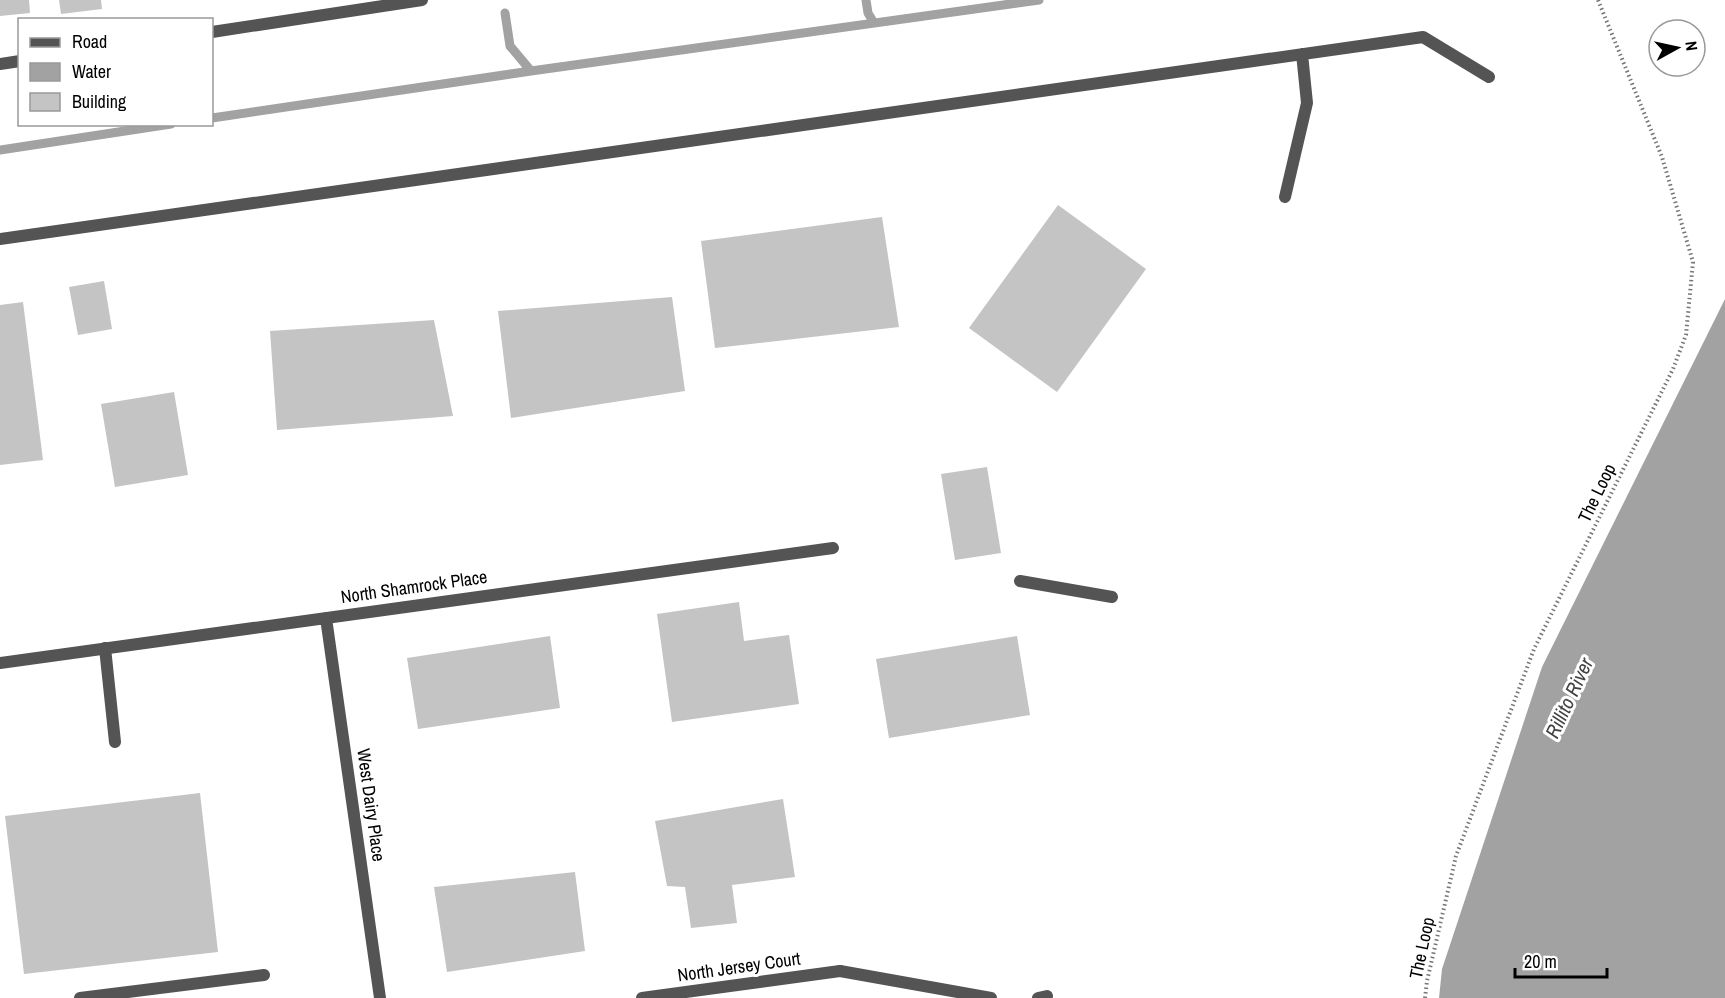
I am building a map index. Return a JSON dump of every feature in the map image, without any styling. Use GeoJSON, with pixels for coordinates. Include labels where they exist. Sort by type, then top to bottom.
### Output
{"type":"FeatureCollection","features":[{"type":"Feature","properties":{"kind":"street"},"geometry":{"type":"LineString","coordinates":[[213,32],[422,0]]}},
{"type":"Feature","properties":{"kind":"street"},"geometry":{"type":"LineString","coordinates":[[0,239],[1423,37],[1489,77]]}},
{"type":"Feature","properties":{"kind":"street"},"geometry":{"type":"LineString","coordinates":[[1285,197],[1307,103],[1302,54]]}},
{"type":"Feature","properties":{"kind":"street"},"geometry":{"type":"LineString","coordinates":[[0,64],[18,61]]}},
{"type":"Feature","properties":{"kind":"street","name":"North Shamrock Place"},"geometry":{"type":"LineString","coordinates":[[0,663],[833,548]]}},
{"type":"Feature","properties":{"kind":"street"},"geometry":{"type":"LineString","coordinates":[[1020,581],[1112,597]]}},
{"type":"Feature","properties":{"kind":"street","name":"West Dairy Place"},"geometry":{"type":"LineString","coordinates":[[326,618],[380,998]]}},
{"type":"Feature","properties":{"kind":"street"},"geometry":{"type":"LineString","coordinates":[[105,648],[115,741]]}},
{"type":"Feature","properties":{"kind":"street","name":"North Jersey Court"},"geometry":{"type":"LineString","coordinates":[[642,998],[840,971],[991,998]]}},
{"type":"Feature","properties":{"kind":"street"},"geometry":{"type":"LineString","coordinates":[[80,998],[264,975]]}},
{"type":"Feature","properties":{"kind":"path","name":"The Loop"},"geometry":{"type":"LineString","coordinates":[[1425,998],[1456,856],[1534,650],[1673,369],[1686,335],[1693,262],[1662,157],[1598,0]]}},
{"type":"Feature","properties":{"kind":"water","name":"Rillito River"},"geometry":{"type":"Polygon","coordinates":[[[1725,299],[1725,998],[1439,998],[1442,969],[1542,667],[1725,299]]]}},
{"type":"Feature","properties":{"kind":"building"},"geometry":{"type":"Polygon","coordinates":[[[0,0],[29,0],[30,13],[0,16],[0,0]]]}},
{"type":"Feature","properties":{"kind":"building"},"geometry":{"type":"Polygon","coordinates":[[[59,0],[101,0],[102,9],[61,14],[59,0]]]}},
{"type":"Feature","properties":{"kind":"building"},"geometry":{"type":"Polygon","coordinates":[[[1058,205],[1146,269],[1057,392],[969,328],[1058,205]]]}},
{"type":"Feature","properties":{"kind":"building"},"geometry":{"type":"Polygon","coordinates":[[[882,217],[899,327],[715,348],[701,241],[882,217]]]}},
{"type":"Feature","properties":{"kind":"building"},"geometry":{"type":"Polygon","coordinates":[[[104,281],[112,329],[78,335],[69,287],[104,281]]]}},
{"type":"Feature","properties":{"kind":"building"},"geometry":{"type":"Polygon","coordinates":[[[672,297],[685,391],[511,418],[498,311],[672,297]]]}},
{"type":"Feature","properties":{"kind":"building"},"geometry":{"type":"Polygon","coordinates":[[[23,302],[43,460],[0,465],[0,305],[23,302]]]}},
{"type":"Feature","properties":{"kind":"building"},"geometry":{"type":"Polygon","coordinates":[[[434,320],[453,416],[277,430],[270,331],[434,320]]]}},
{"type":"Feature","properties":{"kind":"building"},"geometry":{"type":"Polygon","coordinates":[[[174,392],[188,475],[115,487],[101,404],[174,392]]]}},
{"type":"Feature","properties":{"kind":"building"},"geometry":{"type":"Polygon","coordinates":[[[987,467],[1001,553],[955,560],[941,474],[987,467]]]}},
{"type":"Feature","properties":{"kind":"building"},"geometry":{"type":"Polygon","coordinates":[[[739,602],[744,641],[789,635],[799,704],[672,722],[657,614],[739,602]]]}},
{"type":"Feature","properties":{"kind":"building"},"geometry":{"type":"Polygon","coordinates":[[[550,636],[560,708],[418,729],[407,658],[550,636]]]}},
{"type":"Feature","properties":{"kind":"building"},"geometry":{"type":"Polygon","coordinates":[[[1017,636],[1030,715],[889,738],[876,659],[1017,636]]]}},
{"type":"Feature","properties":{"kind":"building"},"geometry":{"type":"Polygon","coordinates":[[[200,793],[218,952],[24,974],[5,816],[200,793]]]}},
{"type":"Feature","properties":{"kind":"building"},"geometry":{"type":"Polygon","coordinates":[[[783,799],[795,877],[732,885],[737,923],[691,928],[685,887],[667,886],[655,821],[783,799]]]}},
{"type":"Feature","properties":{"kind":"building"},"geometry":{"type":"Polygon","coordinates":[[[575,872],[585,951],[447,972],[434,887],[575,872]]]}},
{"type":"Feature","properties":{"kind":"waterway"},"geometry":{"type":"LineString","coordinates":[[866,0],[868,13],[874,23]]}},
{"type":"Feature","properties":{"kind":"waterway"},"geometry":{"type":"LineString","coordinates":[[213,118],[1039,0]]}},
{"type":"Feature","properties":{"kind":"waterway"},"geometry":{"type":"LineString","coordinates":[[505,13],[510,46],[531,71]]}},
{"type":"Feature","properties":{"kind":"waterway"},"geometry":{"type":"LineString","coordinates":[[0,150],[158,126]]}}]}
